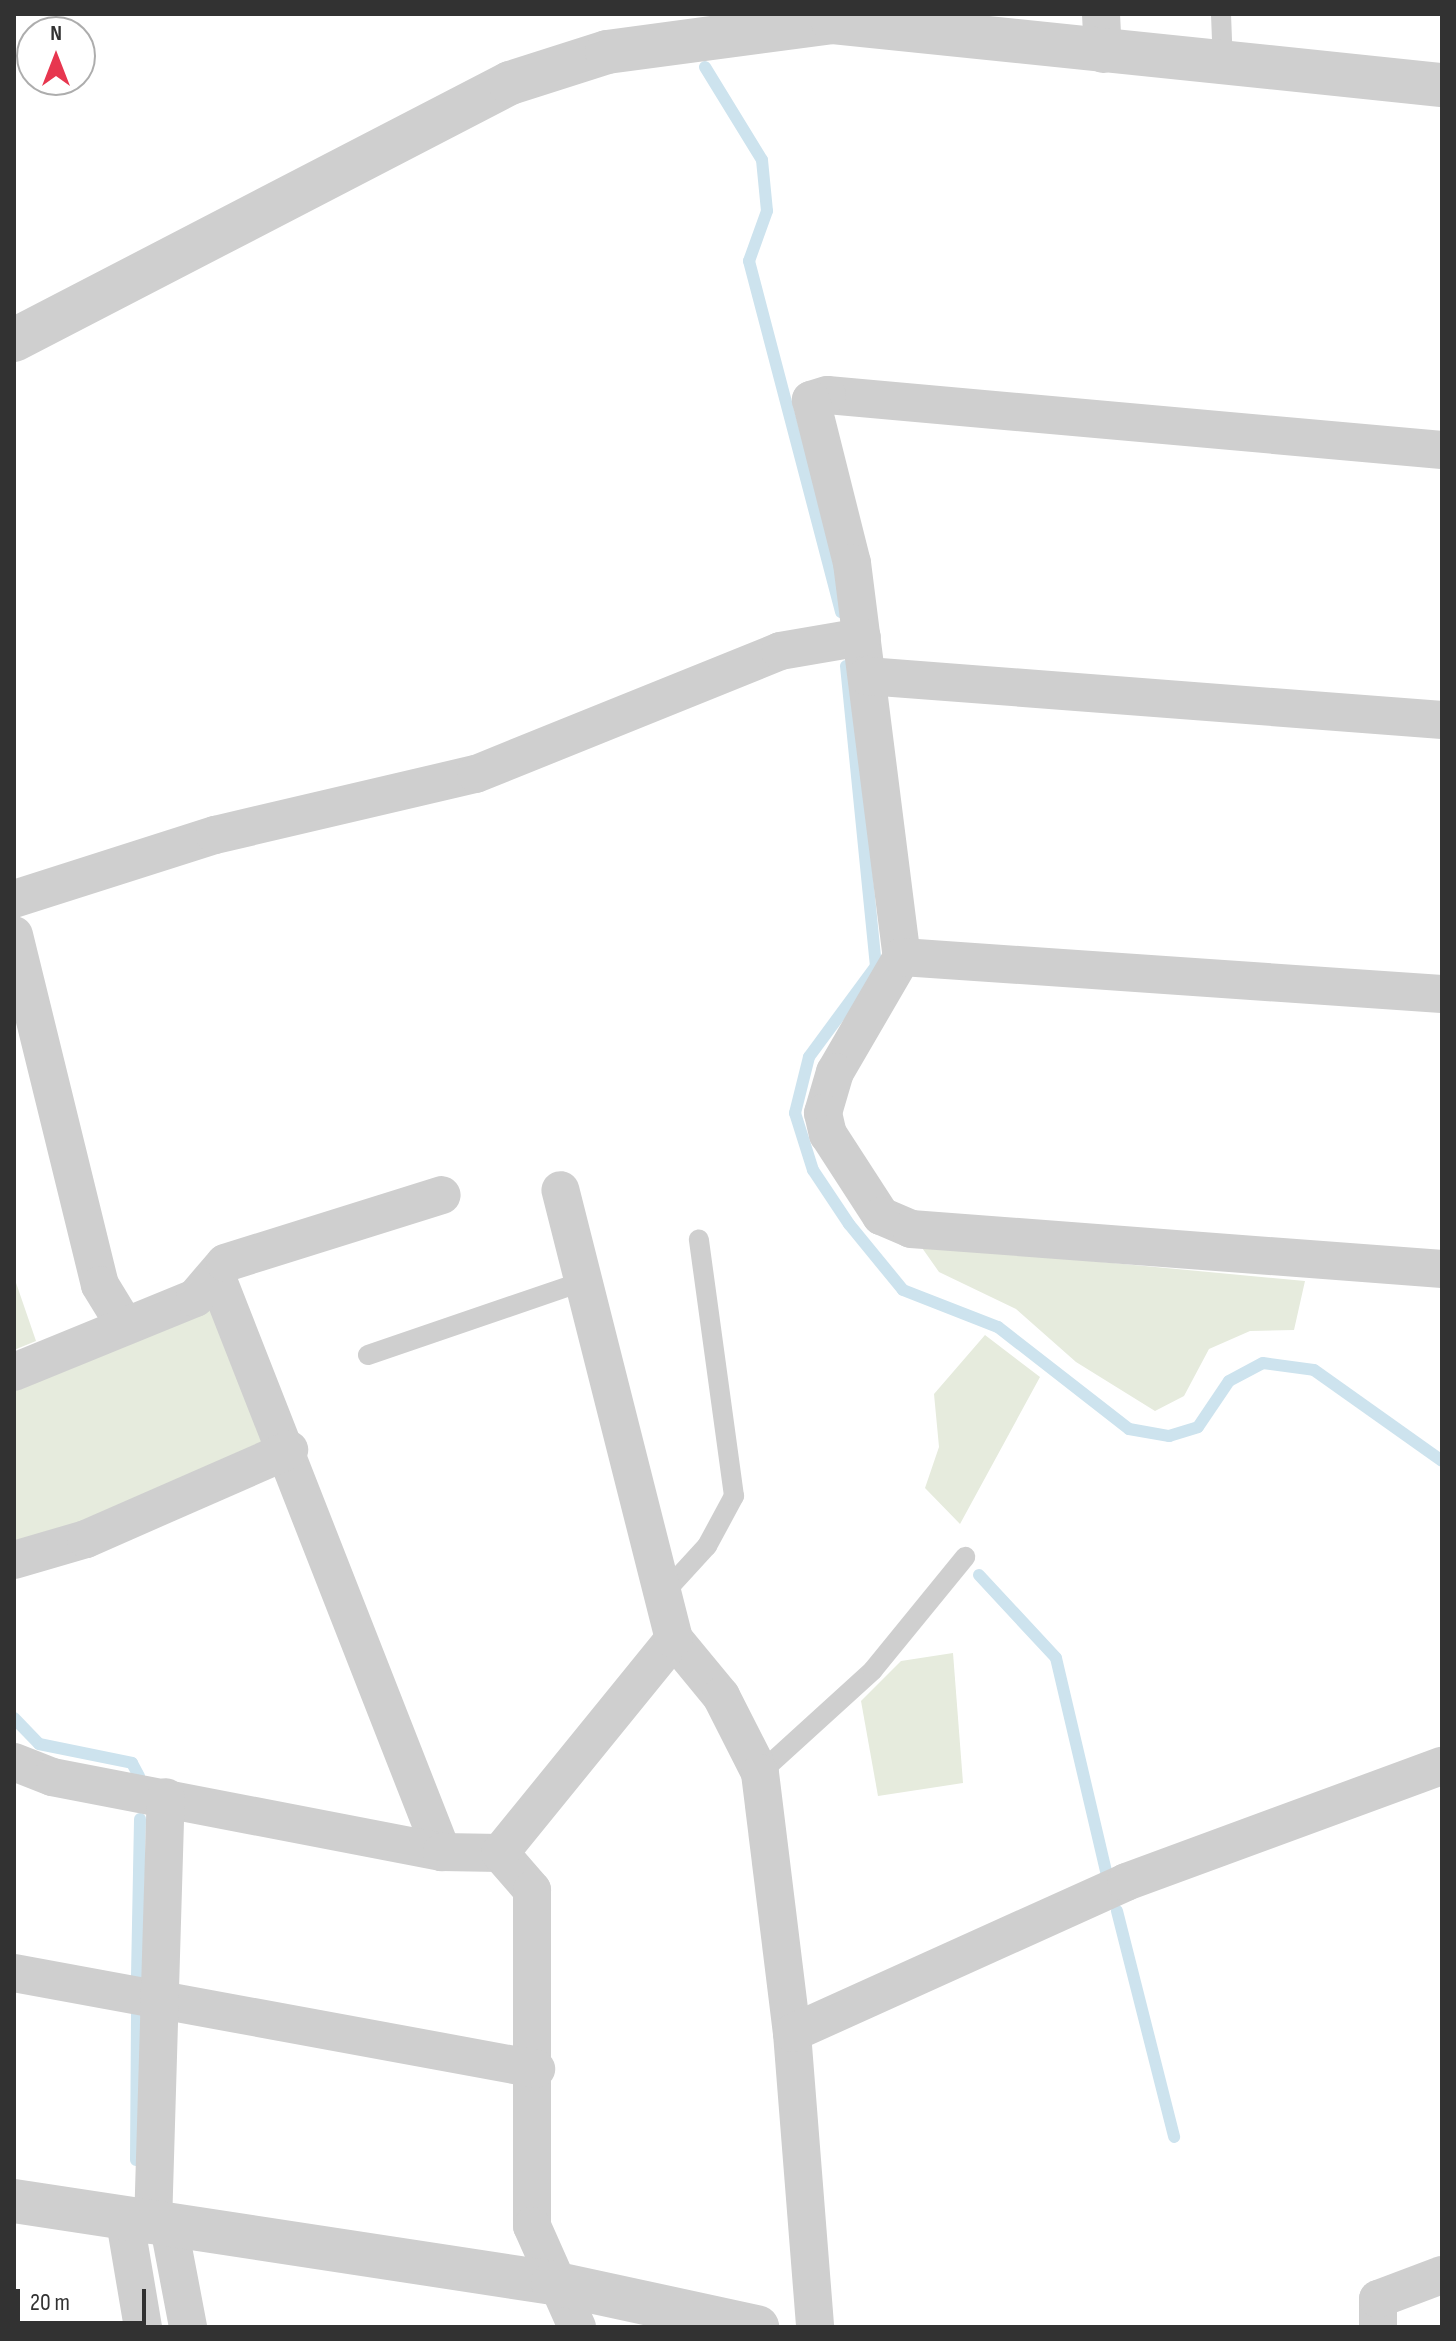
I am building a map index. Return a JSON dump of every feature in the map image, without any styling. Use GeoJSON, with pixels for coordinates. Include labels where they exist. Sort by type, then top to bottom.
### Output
{"type":"FeatureCollection","features":[{"type":"Feature","properties":{"kind":"street"},"geometry":{"type":"LineString","coordinates":[[14,340],[510,83],[607,52],[827,18],[1102,34],[1223,65],[1442,85]]}},
{"type":"Feature","properties":{"kind":"street"},"geometry":{"type":"LineString","coordinates":[[1442,450],[827,395],[811,400],[852,563],[902,957],[835,1072],[823,1113],[828,1134],[881,1216],[911,1229],[1442,1269]]}},
{"type":"Feature","properties":{"kind":"street"},"geometry":{"type":"LineString","coordinates":[[14,899],[215,835],[476,774],[780,651],[862,637]]}},
{"type":"Feature","properties":{"kind":"street"},"geometry":{"type":"LineString","coordinates":[[867,676],[1442,720]]}},
{"type":"Feature","properties":{"kind":"street"},"geometry":{"type":"LineString","coordinates":[[14,935],[100,1285],[125,1326]]}},
{"type":"Feature","properties":{"kind":"street"},"geometry":{"type":"LineString","coordinates":[[902,957],[1442,994]]}},
{"type":"Feature","properties":{"kind":"street"},"geometry":{"type":"LineString","coordinates":[[560,1190],[578,1283],[674,1639],[721,1696],[760,1773],[792,2033],[815,2327]]}},
{"type":"Feature","properties":{"kind":"street"},"geometry":{"type":"LineString","coordinates":[[14,1372],[195,1298],[225,1263],[442,1195]]}},
{"type":"Feature","properties":{"kind":"street"},"geometry":{"type":"LineString","coordinates":[[216,1275],[289,1450],[442,1852]]}},
{"type":"Feature","properties":{"kind":"street"},"geometry":{"type":"LineString","coordinates":[[14,1560],[86,1539],[289,1450]]}},
{"type":"Feature","properties":{"kind":"street"},"geometry":{"type":"LineString","coordinates":[[500,1853],[674,1639]]}},
{"type":"Feature","properties":{"kind":"street"},"geometry":{"type":"LineString","coordinates":[[14,1762],[52,1777],[442,1852],[500,1853],[532,1890],[536,2069],[532,2226],[553,2283],[577,2327]]}},
{"type":"Feature","properties":{"kind":"street"},"geometry":{"type":"LineString","coordinates":[[792,2033],[1126,1882],[1442,1766]]}},
{"type":"Feature","properties":{"kind":"street"},"geometry":{"type":"LineString","coordinates":[[143,2327],[161,2000],[166,1797]]}},
{"type":"Feature","properties":{"kind":"street"},"geometry":{"type":"LineString","coordinates":[[14,1973],[536,2069]]}},
{"type":"Feature","properties":{"kind":"street"},"geometry":{"type":"LineString","coordinates":[[14,2201],[149,2224],[553,2283],[757,2327]]}},
{"type":"Feature","properties":{"kind":"street"},"geometry":{"type":"LineString","coordinates":[[149,2224],[188,2327]]}},
{"type":"Feature","properties":{"kind":"street"},"geometry":{"type":"LineString","coordinates":[[1378,2327],[1378,2299],[1442,2275]]}},
{"type":"Feature","properties":{"kind":"lane"},"geometry":{"type":"LineString","coordinates":[[1221,14],[1223,65]]}},
{"type":"Feature","properties":{"kind":"lane"},"geometry":{"type":"LineString","coordinates":[[663,1594],[707,1546],[734,1496],[699,1239]]}},
{"type":"Feature","properties":{"kind":"lane"},"geometry":{"type":"LineString","coordinates":[[368,1355],[578,1283]]}},
{"type":"Feature","properties":{"kind":"lane"},"geometry":{"type":"LineString","coordinates":[[760,1773],[873,1670],[965,1557]]}},
{"type":"Feature","properties":{"kind":"shaded area"},"geometry":{"type":"Polygon","coordinates":[[[920,1245],[1305,1281],[1294,1330],[1250,1331],[1209,1349],[1184,1396],[1155,1411],[1076,1362],[1016,1309],[939,1272],[920,1245]]]}},
{"type":"Feature","properties":{"kind":"shaded area"},"geometry":{"type":"Polygon","coordinates":[[[14,1277],[36,1341],[14,1350],[14,1277]]]}},
{"type":"Feature","properties":{"kind":"shaded area"},"geometry":{"type":"Polygon","coordinates":[[[209,1310],[219,1311],[264,1445],[91,1525],[14,1546],[14,1388],[209,1310]]]}},
{"type":"Feature","properties":{"kind":"shaded area"},"geometry":{"type":"Polygon","coordinates":[[[985,1335],[1040,1377],[960,1524],[925,1488],[939,1447],[934,1394],[985,1335]]]}},
{"type":"Feature","properties":{"kind":"shaded area"},"geometry":{"type":"Polygon","coordinates":[[[953,1653],[963,1783],[878,1796],[861,1701],[901,1661],[953,1653]]]}},
{"type":"Feature","properties":{"kind":"waterway"},"geometry":{"type":"LineString","coordinates":[[705,67],[762,160],[767,211],[749,261],[841,612]]}},
{"type":"Feature","properties":{"kind":"waterway"},"geometry":{"type":"LineString","coordinates":[[846,666],[876,966],[809,1057],[795,1113],[813,1170],[849,1224],[903,1290],[998,1327],[1129,1429],[1169,1436],[1198,1427],[1229,1381],[1263,1363],[1314,1370],[1442,1461]]}},
{"type":"Feature","properties":{"kind":"waterway"},"geometry":{"type":"LineString","coordinates":[[979,1575],[1056,1658],[1107,1875]]}},
{"type":"Feature","properties":{"kind":"waterway"},"geometry":{"type":"LineString","coordinates":[[14,1718],[39,1744],[132,1763],[139,1776]]}},
{"type":"Feature","properties":{"kind":"waterway"},"geometry":{"type":"LineString","coordinates":[[137,1976],[140,1819]]}},
{"type":"Feature","properties":{"kind":"waterway"},"geometry":{"type":"LineString","coordinates":[[1117,1911],[1174,2137]]}},
{"type":"Feature","properties":{"kind":"waterway"},"geometry":{"type":"LineString","coordinates":[[136,2160],[137,2012]]}}]}
